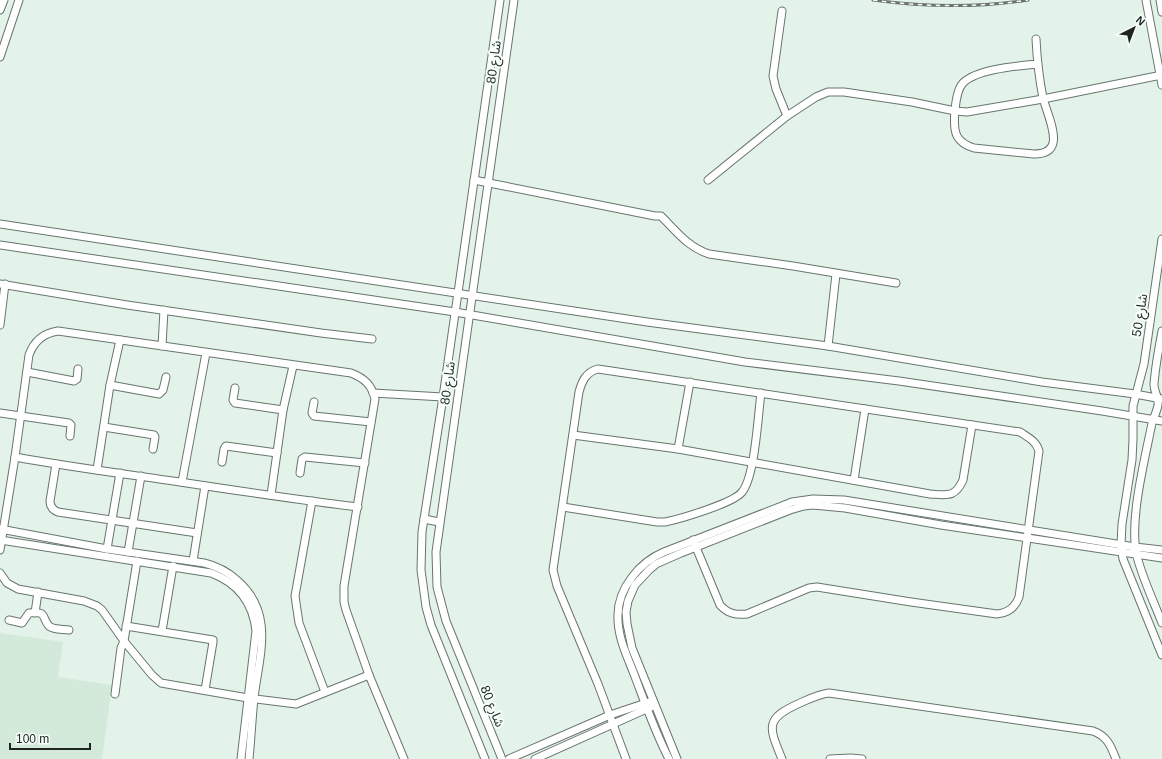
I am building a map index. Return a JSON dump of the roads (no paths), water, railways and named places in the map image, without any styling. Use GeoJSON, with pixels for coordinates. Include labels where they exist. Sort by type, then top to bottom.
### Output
{"type":"FeatureCollection","features":[{"type":"Feature","properties":{"kind":"street"},"geometry":{"type":"LineString","coordinates":[[0,10],[4,0]]}},
{"type":"Feature","properties":{"kind":"street"},"geometry":{"type":"LineString","coordinates":[[0,57],[19,0]]}},
{"type":"Feature","properties":{"kind":"street","name":"شارع 80"},"geometry":{"type":"LineString","coordinates":[[484,759],[431,625],[426,607],[420,551],[444,397],[500,0]]}},
{"type":"Feature","properties":{"kind":"street","name":"شارع 80"},"geometry":{"type":"LineString","coordinates":[[502,759],[446,621],[441,604],[436,570],[436,552],[468,316],[514,0]]}},
{"type":"Feature","properties":{"kind":"street"},"geometry":{"type":"LineString","coordinates":[[1146,0],[1162,84]]}},
{"type":"Feature","properties":{"kind":"street"},"geometry":{"type":"LineString","coordinates":[[1160,0],[1162,12]]}},
{"type":"Feature","properties":{"kind":"street"},"geometry":{"type":"LineString","coordinates":[[782,11],[773,76],[776,89],[787,116]]}},
{"type":"Feature","properties":{"kind":"street"},"geometry":{"type":"LineString","coordinates":[[1036,39],[1037,64],[1043,99],[1054,136],[1054,142],[1051,148],[1042,154],[1034,154],[989,150],[966,146],[957,136],[954,123],[960,87],[963,82],[980,74],[1004,67],[1037,64]]}},
{"type":"Feature","properties":{"kind":"street"},"geometry":{"type":"LineString","coordinates":[[708,180],[787,116],[816,97],[828,92],[844,92],[967,112],[1161,76]]}},
{"type":"Feature","properties":{"kind":"street"},"geometry":{"type":"LineString","coordinates":[[480,134],[494,136]]}},
{"type":"Feature","properties":{"kind":"street"},"geometry":{"type":"LineString","coordinates":[[474,180],[661,216],[688,244],[709,254],[896,283]]}},
{"type":"Feature","properties":{"kind":"street"},"geometry":{"type":"LineString","coordinates":[[0,224],[220,258],[458,292],[647,322],[828,346],[1042,382],[1135,394],[1160,399],[1153,420],[1138,494],[1134,531],[1136,550],[1162,623]]}},
{"type":"Feature","properties":{"kind":"street","name":"شارع 50"},"geometry":{"type":"LineString","coordinates":[[1162,240],[1161,262],[1144,364],[1133,406],[1132,460],[1122,524],[1121,544],[1122,552],[1162,655]]}},
{"type":"Feature","properties":{"kind":"street"},"geometry":{"type":"LineString","coordinates":[[0,245],[455,312],[468,316],[745,362],[899,381],[1162,421]]}},
{"type":"Feature","properties":{"kind":"street"},"geometry":{"type":"LineString","coordinates":[[828,346],[836,274]]}},
{"type":"Feature","properties":{"kind":"street"},"geometry":{"type":"LineString","coordinates":[[0,325],[3,284],[164,310],[320,333],[372,339]]}},
{"type":"Feature","properties":{"kind":"street"},"geometry":{"type":"LineString","coordinates":[[162,346],[164,310]]}},
{"type":"Feature","properties":{"kind":"street","name":"شارع 50"},"geometry":{"type":"LineString","coordinates":[[1160,399],[1154,387],[1162,330]]}},
{"type":"Feature","properties":{"kind":"street"},"geometry":{"type":"LineString","coordinates":[[0,550],[1,529],[15,457],[31,349],[38,340],[47,334],[58,331],[293,366],[351,373],[358,376],[365,380],[370,386],[375,399],[343,598],[369,675],[404,759]]}},
{"type":"Feature","properties":{"kind":"street"},"geometry":{"type":"LineString","coordinates":[[97,470],[110,385],[120,340]]}},
{"type":"Feature","properties":{"kind":"street"},"geometry":{"type":"LineString","coordinates":[[182,482],[206,353]]}},
{"type":"Feature","properties":{"kind":"street"},"geometry":{"type":"LineString","coordinates":[[271,495],[283,410],[293,366]]}},
{"type":"Feature","properties":{"kind":"street"},"geometry":{"type":"LineString","coordinates":[[27,372],[74,381],[77,379],[78,369]]}},
{"type":"Feature","properties":{"kind":"street"},"geometry":{"type":"LineString","coordinates":[[626,759],[610,715],[554,578],[554,561],[579,392],[582,382],[593,371],[598,369],[690,382],[1020,432],[1033,441],[1039,451],[1028,538],[1017,603],[1009,611],[1004,613],[997,614],[817,587],[809,588],[747,614],[732,614],[720,605],[694,543]]}},
{"type":"Feature","properties":{"kind":"street"},"geometry":{"type":"LineString","coordinates":[[110,385],[159,394],[163,390],[166,377]]}},
{"type":"Feature","properties":{"kind":"street"},"geometry":{"type":"LineString","coordinates":[[678,449],[690,382]]}},
{"type":"Feature","properties":{"kind":"street"},"geometry":{"type":"LineString","coordinates":[[235,388],[233,400],[235,403],[283,410]]}},
{"type":"Feature","properties":{"kind":"street"},"geometry":{"type":"LineString","coordinates":[[373,393],[444,397]]}},
{"type":"Feature","properties":{"kind":"street"},"geometry":{"type":"LineString","coordinates":[[562,507],[657,522],[672,520],[721,504],[736,497],[742,493],[745,487],[753,462],[761,393]]}},
{"type":"Feature","properties":{"kind":"street"},"geometry":{"type":"LineString","coordinates":[[314,402],[312,413],[314,416],[371,422]]}},
{"type":"Feature","properties":{"kind":"street"},"geometry":{"type":"LineString","coordinates":[[854,480],[866,409]]}},
{"type":"Feature","properties":{"kind":"street"},"geometry":{"type":"LineString","coordinates":[[0,413],[69,423],[71,425],[70,436]]}},
{"type":"Feature","properties":{"kind":"street"},"geometry":{"type":"LineString","coordinates":[[573,435],[678,449],[930,494],[947,495],[954,494],[963,480],[972,425]]}},
{"type":"Feature","properties":{"kind":"street"},"geometry":{"type":"LineString","coordinates":[[104,427],[154,435],[155,438],[153,449]]}},
{"type":"Feature","properties":{"kind":"street"},"geometry":{"type":"LineString","coordinates":[[222,462],[224,449],[226,446],[277,453]]}},
{"type":"Feature","properties":{"kind":"street"},"geometry":{"type":"LineString","coordinates":[[15,457],[205,486],[358,506]]}},
{"type":"Feature","properties":{"kind":"street"},"geometry":{"type":"LineString","coordinates":[[300,473],[302,458],[305,457],[365,463]]}},
{"type":"Feature","properties":{"kind":"street"},"geometry":{"type":"LineString","coordinates":[[56,464],[50,501],[50,505],[54,511],[197,532]]}},
{"type":"Feature","properties":{"kind":"street"},"geometry":{"type":"LineString","coordinates":[[107,548],[120,473]]}},
{"type":"Feature","properties":{"kind":"street"},"geometry":{"type":"LineString","coordinates":[[128,552],[141,476]]}},
{"type":"Feature","properties":{"kind":"street"},"geometry":{"type":"LineString","coordinates":[[193,561],[205,486]]}},
{"type":"Feature","properties":{"kind":"street"},"geometry":{"type":"LineString","coordinates":[[678,759],[632,648],[629,636],[626,612],[628,601],[635,585],[648,570],[656,564],[694,543],[792,502],[813,499],[844,500],[1121,544],[1162,558]]}},
{"type":"Feature","properties":{"kind":"street"},"geometry":{"type":"LineString","coordinates":[[312,501],[295,596],[299,623],[326,692]]}},
{"type":"Feature","properties":{"kind":"street"},"geometry":{"type":"LineString","coordinates":[[669,759],[646,706],[620,636],[618,615],[620,604],[630,582],[641,566],[656,555],[790,510],[813,505],[864,511],[942,525],[1122,552],[1136,550],[1162,550]]}},
{"type":"Feature","properties":{"kind":"street"},"geometry":{"type":"LineString","coordinates":[[424,519],[439,522]]}},
{"type":"Feature","properties":{"kind":"street"},"geometry":{"type":"LineString","coordinates":[[1,529],[216,566],[244,586],[253,598],[259,611],[263,643],[251,698],[241,759]]}},
{"type":"Feature","properties":{"kind":"street"},"geometry":{"type":"LineString","coordinates":[[1,540],[211,573],[221,576],[237,588],[249,605],[255,623],[256,640],[251,698],[249,759]]}},
{"type":"Feature","properties":{"kind":"street"},"geometry":{"type":"LineString","coordinates":[[115,694],[121,648],[124,641],[137,561]]}},
{"type":"Feature","properties":{"kind":"street"},"geometry":{"type":"LineString","coordinates":[[162,631],[173,566]]}},
{"type":"Feature","properties":{"kind":"street"},"geometry":{"type":"LineString","coordinates":[[0,573],[12,587],[84,600],[97,606],[102,610],[124,641],[152,675],[161,683],[296,704],[369,675]]}},
{"type":"Feature","properties":{"kind":"street"},"geometry":{"type":"LineString","coordinates":[[35,613],[38,592]]}},
{"type":"Feature","properties":{"kind":"street"},"geometry":{"type":"LineString","coordinates":[[9,620],[22,622],[28,614],[35,613],[43,615],[51,627],[69,630]]}},
{"type":"Feature","properties":{"kind":"street"},"geometry":{"type":"LineString","coordinates":[[126,626],[213,640],[205,690]]}},
{"type":"Feature","properties":{"kind":"street"},"geometry":{"type":"LineString","coordinates":[[782,759],[772,731],[775,719],[779,713],[819,695],[829,693],[1094,731],[1100,733],[1109,742],[1116,759]]}},
{"type":"Feature","properties":{"kind":"street"},"geometry":{"type":"LineString","coordinates":[[509,759],[610,715],[654,703]]}},
{"type":"Feature","properties":{"kind":"street"},"geometry":{"type":"LineString","coordinates":[[534,759],[612,724],[646,706]]}},
{"type":"Feature","properties":{"kind":"street"},"geometry":{"type":"LineString","coordinates":[[830,759],[862,759]]}},
{"type":"Feature","properties":{"kind":"railway"},"geometry":{"type":"LineString","coordinates":[[873,0],[950,6],[1009,3],[1028,0]]}}]}
